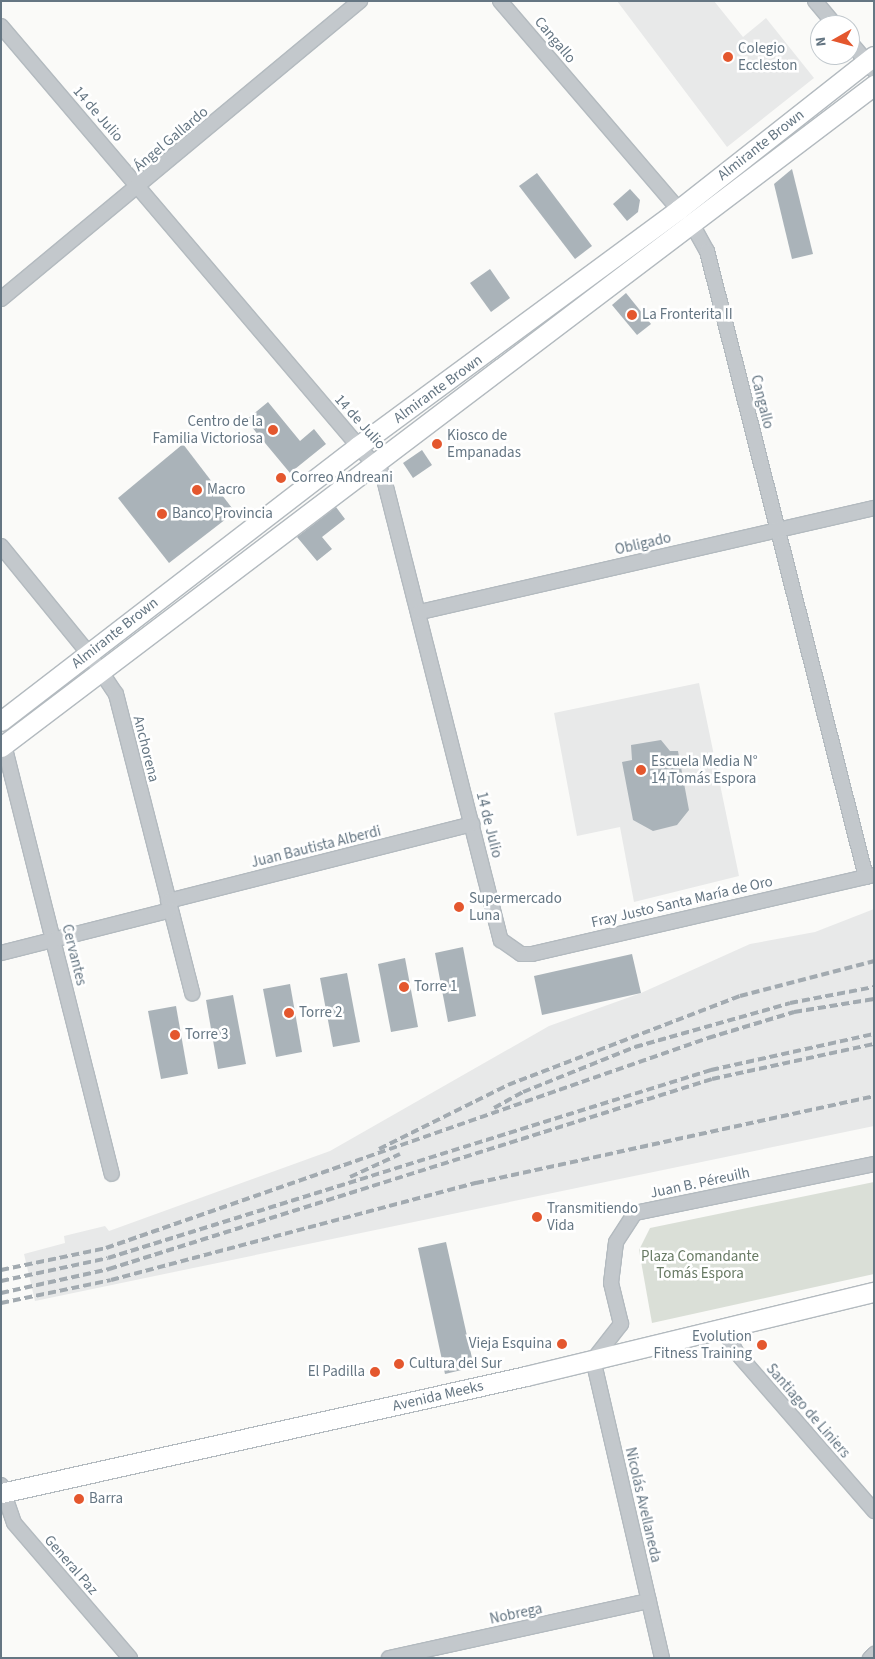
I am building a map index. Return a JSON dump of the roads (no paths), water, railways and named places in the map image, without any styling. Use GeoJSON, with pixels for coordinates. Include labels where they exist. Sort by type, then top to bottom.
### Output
{"type":"FeatureCollection","features":[{"type":"Feature","properties":{"kind":"main road","name":"Almirante Brown"},"geometry":{"type":"LineString","coordinates":[[1,721],[358,446],[678,210],[871,63]]}},
{"type":"Feature","properties":{"kind":"main road","name":"Almirante Brown"},"geometry":{"type":"LineString","coordinates":[[3,746],[376,463],[693,226],[874,85]]}},
{"type":"Feature","properties":{"kind":"main road","name":"Avenida Meeks"},"geometry":{"type":"LineString","coordinates":[[2,1490],[593,1360],[874,1292]]}},
{"type":"Feature","properties":{"kind":"street","name":"Ángel Gallardo"},"geometry":{"type":"LineString","coordinates":[[1,299],[360,1]]}},
{"type":"Feature","properties":{"kind":"street","name":"Cangallo"},"geometry":{"type":"LineString","coordinates":[[500,1],[693,226],[707,250],[777,530],[870,876]]}},
{"type":"Feature","properties":{"kind":"street"},"geometry":{"type":"LineString","coordinates":[[815,1],[827,15]]}},
{"type":"Feature","properties":{"kind":"street","name":"14 de Julio"},"geometry":{"type":"LineString","coordinates":[[1,26],[139,186],[358,446],[376,463],[390,491],[501,940]]}},
{"type":"Feature","properties":{"kind":"street"},"geometry":{"type":"LineString","coordinates":[[860,52],[871,63]]}},
{"type":"Feature","properties":{"kind":"street","name":"Obligado"},"geometry":{"type":"LineString","coordinates":[[420,612],[874,508]]}},
{"type":"Feature","properties":{"kind":"street","name":"Anchorena"},"geometry":{"type":"LineString","coordinates":[[1,546],[89,654],[116,694],[192,993]]}},
{"type":"Feature","properties":{"kind":"street","name":"Cervantes"},"geometry":{"type":"LineString","coordinates":[[3,746],[112,1174]]}},
{"type":"Feature","properties":{"kind":"street","name":"Juan Bautista Alberdi"},"geometry":{"type":"LineString","coordinates":[[1,953],[472,824]]}},
{"type":"Feature","properties":{"kind":"street","name":"Fray Justo Santa María de Oro"},"geometry":{"type":"LineString","coordinates":[[501,940],[521,954],[532,954],[870,876]]}},
{"type":"Feature","properties":{"kind":"street","name":"Juan B. Péreuilh"},"geometry":{"type":"LineString","coordinates":[[593,1360],[621,1324],[612,1283],[616,1242],[635,1213],[874,1164]]}},
{"type":"Feature","properties":{"kind":"street","name":"Santiago de Liniers"},"geometry":{"type":"LineString","coordinates":[[724,1329],[736,1352],[874,1511]]}},
{"type":"Feature","properties":{"kind":"street","name":"Nicolás Avellaneda"},"geometry":{"type":"LineString","coordinates":[[593,1360],[662,1658]]}},
{"type":"Feature","properties":{"kind":"street","name":"General Paz"},"geometry":{"type":"LineString","coordinates":[[2,1490],[14,1523],[130,1658]]}},
{"type":"Feature","properties":{"kind":"street","name":"Nobrega"},"geometry":{"type":"LineString","coordinates":[[389,1658],[649,1601]]}},
{"type":"Feature","properties":{"kind":"street"},"geometry":{"type":"LineString","coordinates":[[870,1658],[874,1654]]}},
{"type":"Feature","properties":{"kind":"railway"},"geometry":{"type":"LineString","coordinates":[[379,1149],[508,1085],[740,996],[874,961]]}},
{"type":"Feature","properties":{"kind":"railway"},"geometry":{"type":"LineString","coordinates":[[494,1108],[523,1092],[635,1047],[790,1003],[874,987]]}},
{"type":"Feature","properties":{"kind":"railway"},"geometry":{"type":"LineString","coordinates":[[1,1270],[106,1248],[708,1038],[794,1012],[874,999]]}},
{"type":"Feature","properties":{"kind":"railway"},"geometry":{"type":"LineString","coordinates":[[1,1281],[108,1258],[711,1070],[874,1034]]}},
{"type":"Feature","properties":{"kind":"railway"},"geometry":{"type":"LineString","coordinates":[[1,1293],[109,1269],[712,1079],[874,1044]]}},
{"type":"Feature","properties":{"kind":"railway"},"geometry":{"type":"LineString","coordinates":[[1,1303],[111,1280],[476,1183],[874,1096]]}},
{"type":"Feature","properties":{"kind":"railway"},"geometry":{"type":"LineString","coordinates":[[350,1177],[400,1154]]}},
{"type":"Feature","properties":{"kind":"place","name":"Colegio Eccleston"},"geometry":{"type":"Point","coordinates":[728,57]}},
{"type":"Feature","properties":{"kind":"place","name":"La Fronterita II"},"geometry":{"type":"Point","coordinates":[632,315]}},
{"type":"Feature","properties":{"kind":"place","name":"Centro de la Familia Victoriosa"},"geometry":{"type":"Point","coordinates":[273,430]}},
{"type":"Feature","properties":{"kind":"place","name":"Kiosco de Empanadas"},"geometry":{"type":"Point","coordinates":[437,444]}},
{"type":"Feature","properties":{"kind":"place","name":"Correo Andreani"},"geometry":{"type":"Point","coordinates":[281,478]}},
{"type":"Feature","properties":{"kind":"place","name":"Macro"},"geometry":{"type":"Point","coordinates":[197,490]}},
{"type":"Feature","properties":{"kind":"place","name":"Banco Provincia"},"geometry":{"type":"Point","coordinates":[162,514]}},
{"type":"Feature","properties":{"kind":"place","name":"Escuela Media N° 14 Tomás Espora"},"geometry":{"type":"Point","coordinates":[641,770]}},
{"type":"Feature","properties":{"kind":"place","name":"Supermercado Luna"},"geometry":{"type":"Point","coordinates":[459,907]}},
{"type":"Feature","properties":{"kind":"place","name":"Torre 1"},"geometry":{"type":"Point","coordinates":[404,987]}},
{"type":"Feature","properties":{"kind":"place","name":"Torre 2"},"geometry":{"type":"Point","coordinates":[289,1013]}},
{"type":"Feature","properties":{"kind":"place","name":"Torre 3"},"geometry":{"type":"Point","coordinates":[175,1035]}},
{"type":"Feature","properties":{"kind":"place","name":"Transmitiendo Vida"},"geometry":{"type":"Point","coordinates":[537,1217]}},
{"type":"Feature","properties":{"kind":"place","name":"Vieja Esquina"},"geometry":{"type":"Point","coordinates":[562,1344]}},
{"type":"Feature","properties":{"kind":"place","name":"Evolution Fitness Training"},"geometry":{"type":"Point","coordinates":[762,1345]}},
{"type":"Feature","properties":{"kind":"place","name":"Cultura del Sur"},"geometry":{"type":"Point","coordinates":[399,1364]}},
{"type":"Feature","properties":{"kind":"place","name":"El Padilla"},"geometry":{"type":"Point","coordinates":[375,1372]}},
{"type":"Feature","properties":{"kind":"place","name":"Barra"},"geometry":{"type":"Point","coordinates":[79,1499]}},
{"type":"Feature","properties":{"kind":"park label","name":"Plaza Comandante Tomás Espora"},"geometry":{"type":"Point","coordinates":[700,1264]}}]}
